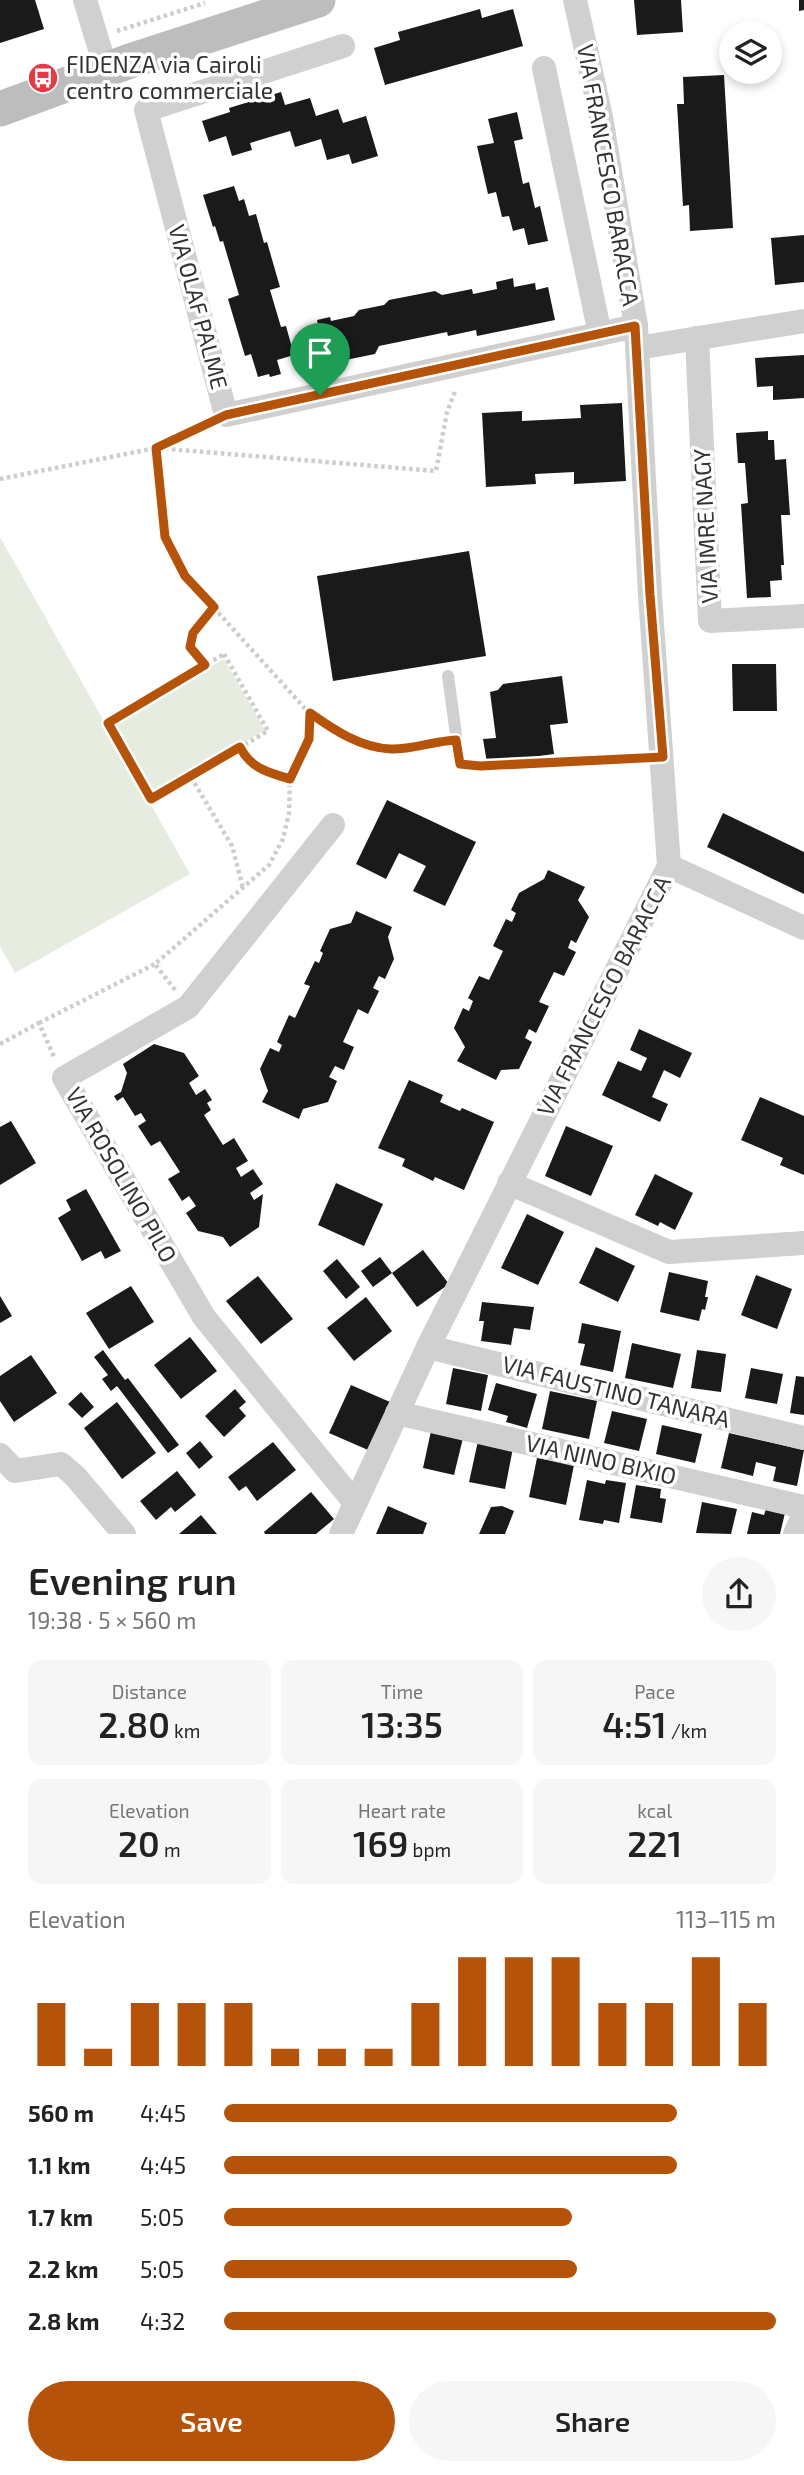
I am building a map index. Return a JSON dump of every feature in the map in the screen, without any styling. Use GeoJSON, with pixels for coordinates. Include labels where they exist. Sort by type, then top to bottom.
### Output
{"type":"FeatureCollection","features":[{"type":"Feature","properties":{"kind":"street"},"geometry":{"type":"LineString","coordinates":[[85,0],[101,53]]}},
{"type":"Feature","properties":{"kind":"street"},"geometry":{"type":"LineString","coordinates":[[0,109],[101,53],[318,0]]}},
{"type":"Feature","properties":{"kind":"street","name":"VIA FRANCESCO BARACCA"},"geometry":{"type":"LineString","coordinates":[[341,1534],[428,1347],[669,866],[636,337],[601,117],[575,0]]}},
{"type":"Feature","properties":{"kind":"street","name":"VIA OLAF PALME"},"geometry":{"type":"LineString","coordinates":[[343,46],[146,110],[226,415],[600,334],[636,337]]}},
{"type":"Feature","properties":{"kind":"street"},"geometry":{"type":"LineString","coordinates":[[544,68],[600,334]]}},
{"type":"Feature","properties":{"kind":"street"},"geometry":{"type":"LineString","coordinates":[[636,337],[697,338],[804,321]]}},
{"type":"Feature","properties":{"kind":"street","name":"VIA IMRE NAGY"},"geometry":{"type":"LineString","coordinates":[[697,338],[710,621],[804,616]]}},
{"type":"Feature","properties":{"kind":"street","name":"VIA ROSOLINO PILO"},"geometry":{"type":"LineString","coordinates":[[333,825],[188,1007],[64,1078],[204,1317],[355,1503]]}},
{"type":"Feature","properties":{"kind":"street"},"geometry":{"type":"LineString","coordinates":[[669,866],[804,928]]}},
{"type":"Feature","properties":{"kind":"street"},"geometry":{"type":"LineString","coordinates":[[509,1183],[669,1252],[804,1244]]}},
{"type":"Feature","properties":{"kind":"street","name":"VIA FAUSTINO TANARA"},"geometry":{"type":"LineString","coordinates":[[428,1347],[804,1438]]}},
{"type":"Feature","properties":{"kind":"street","name":"VIA NINO BIXIO"},"geometry":{"type":"LineString","coordinates":[[397,1413],[804,1507]]}},
{"type":"Feature","properties":{"kind":"street"},"geometry":{"type":"LineString","coordinates":[[0,1455],[15,1471],[61,1464],[75,1476],[124,1534]]}},
{"type":"Feature","properties":{"kind":"street"},"geometry":{"type":"LineString","coordinates":[[795,1534],[804,1514]]}},
{"type":"Feature","properties":{"kind":"lane"},"geometry":{"type":"LineString","coordinates":[[448,676],[460,764],[480,766],[663,757]]}},
{"type":"Feature","properties":{"kind":"path"},"geometry":{"type":"LineString","coordinates":[[101,53],[216,0]]}},
{"type":"Feature","properties":{"kind":"path"},"geometry":{"type":"LineString","coordinates":[[156,448],[436,471],[447,412],[457,386]]}},
{"type":"Feature","properties":{"kind":"path"},"geometry":{"type":"LineString","coordinates":[[0,479],[156,448],[226,415]]}},
{"type":"Feature","properties":{"kind":"path"},"geometry":{"type":"LineString","coordinates":[[156,448],[165,537],[185,576],[310,713],[340,734],[392,750],[440,740],[456,740]]}},
{"type":"Feature","properties":{"kind":"path"},"geometry":{"type":"LineString","coordinates":[[205,665],[190,647],[193,633],[214,607]]}},
{"type":"Feature","properties":{"kind":"path"},"geometry":{"type":"LineString","coordinates":[[224,654],[268,731],[240,747],[151,799],[108,723],[224,654]]}},
{"type":"Feature","properties":{"kind":"path"},"geometry":{"type":"LineString","coordinates":[[0,1044],[155,964],[269,865],[283,839],[289,813],[290,779],[309,739],[310,713]]}},
{"type":"Feature","properties":{"kind":"path"},"geometry":{"type":"LineString","coordinates":[[240,747],[251,763],[267,773],[290,779]]}},
{"type":"Feature","properties":{"kind":"path"},"geometry":{"type":"LineString","coordinates":[[191,776],[232,846],[243,888]]}},
{"type":"Feature","properties":{"kind":"path"},"geometry":{"type":"LineString","coordinates":[[155,964],[188,1007]]}},
{"type":"Feature","properties":{"kind":"path"},"geometry":{"type":"LineString","coordinates":[[39,1023],[64,1078]]}},
{"type":"Feature","properties":{"kind":"shaded area"},"geometry":{"type":"Polygon","coordinates":[[[0,537],[190,874],[15,973],[0,946],[0,537]]]}},
{"type":"Feature","properties":{"kind":"shaded area"},"geometry":{"type":"Polygon","coordinates":[[[224,659],[265,730],[152,796],[111,725],[224,659]]]}},
{"type":"Feature","properties":{"kind":"building"},"geometry":{"type":"Polygon","coordinates":[[[0,0],[35,0],[44,29],[0,43],[0,0]]]}},
{"type":"Feature","properties":{"kind":"building"},"geometry":{"type":"Polygon","coordinates":[[[634,0],[681,0],[683,32],[637,35],[634,0]]]}},
{"type":"Feature","properties":{"kind":"building"},"geometry":{"type":"Polygon","coordinates":[[[799,0],[804,0],[804,10],[799,11],[799,0]]]}},
{"type":"Feature","properties":{"kind":"building"},"geometry":{"type":"Polygon","coordinates":[[[480,9],[482,18],[513,9],[523,46],[385,85],[374,48],[400,40],[398,32],[480,9]]]}},
{"type":"Feature","properties":{"kind":"building"},"geometry":{"type":"Polygon","coordinates":[[[719,75],[719,84],[725,84],[733,228],[690,231],[689,205],[683,206],[677,104],[684,104],[683,77],[719,75]]]}},
{"type":"Feature","properties":{"kind":"building"},"geometry":{"type":"Polygon","coordinates":[[[281,92],[285,105],[310,98],[316,116],[338,109],[343,123],[366,116],[378,156],[352,164],[349,154],[327,160],[321,139],[295,147],[290,131],[250,143],[252,150],[232,156],[226,136],[209,142],[202,121],[230,112],[229,108],[281,92]]]}},
{"type":"Feature","properties":{"kind":"building"},"geometry":{"type":"Polygon","coordinates":[[[517,112],[523,139],[514,141],[523,184],[529,182],[535,208],[540,206],[548,241],[528,245],[524,228],[513,231],[509,216],[502,217],[496,192],[488,194],[477,146],[494,143],[488,119],[517,112]]]}},
{"type":"Feature","properties":{"kind":"building"},"geometry":{"type":"Polygon","coordinates":[[[234,186],[239,201],[244,199],[249,216],[256,214],[264,243],[267,242],[280,287],[270,290],[281,327],[286,326],[294,355],[277,360],[281,374],[270,377],[269,374],[258,377],[251,354],[245,356],[228,299],[239,295],[223,241],[220,242],[215,226],[213,227],[203,195],[234,186]]]}},
{"type":"Feature","properties":{"kind":"building"},"geometry":{"type":"Polygon","coordinates":[[[804,235],[804,282],[775,285],[771,238],[804,235]]]}},
{"type":"Feature","properties":{"kind":"building"},"geometry":{"type":"Polygon","coordinates":[[[513,278],[514,287],[535,283],[536,290],[548,287],[555,320],[477,336],[476,330],[448,336],[447,332],[379,346],[375,354],[326,364],[317,320],[330,317],[331,321],[354,316],[359,310],[384,305],[389,300],[435,291],[442,295],[472,289],[473,294],[497,289],[496,282],[513,278]]]}},
{"type":"Feature","properties":{"kind":"building"},"geometry":{"type":"Polygon","coordinates":[[[804,355],[804,398],[773,400],[773,386],[757,387],[755,358],[804,355]]]}},
{"type":"Feature","properties":{"kind":"building"},"geometry":{"type":"Polygon","coordinates":[[[622,403],[626,481],[574,484],[574,472],[535,474],[536,484],[486,487],[482,413],[522,411],[522,421],[581,418],[580,405],[622,403]]]}},
{"type":"Feature","properties":{"kind":"building"},"geometry":{"type":"Polygon","coordinates":[[[768,431],[768,440],[774,440],[775,460],[786,459],[790,515],[781,515],[784,565],[781,565],[782,580],[770,581],[771,597],[747,598],[741,504],[748,503],[745,463],[738,463],[736,433],[768,431]]]}},
{"type":"Feature","properties":{"kind":"building"},"geometry":{"type":"Polygon","coordinates":[[[469,551],[486,656],[333,681],[317,576],[469,551]]]}},
{"type":"Feature","properties":{"kind":"building"},"geometry":{"type":"Polygon","coordinates":[[[732,664],[776,664],[777,711],[733,711],[732,664]]]}},
{"type":"Feature","properties":{"kind":"building"},"geometry":{"type":"Polygon","coordinates":[[[562,676],[568,723],[550,725],[554,754],[487,763],[483,739],[496,738],[490,692],[498,690],[503,684],[562,676]]]}},
{"type":"Feature","properties":{"kind":"building"},"geometry":{"type":"Polygon","coordinates":[[[387,800],[476,842],[445,906],[413,891],[426,866],[399,853],[386,879],[356,864],[387,800]]]}},
{"type":"Feature","properties":{"kind":"building"},"geometry":{"type":"Polygon","coordinates":[[[723,813],[804,852],[804,894],[707,847],[723,813]]]}},
{"type":"Feature","properties":{"kind":"building"},"geometry":{"type":"Polygon","coordinates":[[[548,870],[585,887],[578,900],[589,917],[576,943],[571,940],[568,948],[576,952],[564,976],[554,972],[539,1002],[549,1006],[536,1033],[529,1029],[525,1038],[532,1042],[519,1069],[501,1070],[496,1080],[457,1061],[465,1047],[454,1028],[463,1008],[469,1011],[473,1001],[468,998],[479,976],[489,980],[503,951],[493,946],[506,919],[512,922],[516,913],[511,910],[519,893],[544,879],[548,870]]]}},
{"type":"Feature","properties":{"kind":"building"},"geometry":{"type":"Polygon","coordinates":[[[356,911],[392,927],[388,937],[394,959],[385,979],[379,976],[373,988],[379,991],[368,1014],[358,1009],[343,1042],[354,1047],[344,1070],[335,1066],[329,1077],[337,1081],[328,1102],[303,1109],[299,1119],[262,1102],[268,1091],[260,1069],[270,1048],[279,1052],[282,1045],[277,1042],[289,1015],[295,1018],[310,986],[304,984],[315,961],[319,963],[323,953],[320,951],[330,929],[351,923],[356,911]]]}},
{"type":"Feature","properties":{"kind":"building"},"geometry":{"type":"Polygon","coordinates":[[[639,1029],[692,1053],[680,1078],[664,1070],[652,1097],[668,1104],[660,1122],[602,1095],[618,1061],[641,1071],[647,1058],[630,1050],[639,1029]]]}},
{"type":"Feature","properties":{"kind":"building"},"geometry":{"type":"Polygon","coordinates":[[[154,1044],[184,1053],[199,1076],[189,1083],[196,1095],[205,1089],[212,1100],[207,1103],[211,1110],[204,1115],[223,1145],[234,1138],[248,1161],[236,1168],[241,1177],[253,1169],[263,1184],[250,1193],[254,1200],[263,1194],[259,1227],[230,1247],[223,1237],[198,1231],[186,1213],[196,1206],[189,1196],[182,1201],[168,1179],[180,1172],[160,1141],[151,1146],[138,1126],[146,1121],[141,1113],[135,1116],[123,1097],[117,1101],[114,1096],[121,1092],[127,1073],[123,1064],[154,1044]]]}},
{"type":"Feature","properties":{"kind":"building"},"geometry":{"type":"Polygon","coordinates":[[[409,1080],[443,1095],[440,1102],[494,1122],[464,1190],[435,1177],[433,1181],[402,1166],[405,1159],[378,1148],[409,1080]]]}},
{"type":"Feature","properties":{"kind":"building"},"geometry":{"type":"Polygon","coordinates":[[[760,1097],[804,1116],[804,1175],[780,1165],[783,1158],[741,1140],[760,1097]]]}},
{"type":"Feature","properties":{"kind":"building"},"geometry":{"type":"Polygon","coordinates":[[[11,1121],[36,1163],[0,1185],[0,1127],[11,1121]]]}},
{"type":"Feature","properties":{"kind":"building"},"geometry":{"type":"Polygon","coordinates":[[[566,1126],[613,1146],[591,1196],[545,1176],[566,1126]]]}},
{"type":"Feature","properties":{"kind":"building"},"geometry":{"type":"Polygon","coordinates":[[[655,1174],[693,1193],[675,1230],[660,1222],[658,1226],[635,1215],[655,1174]]]}},
{"type":"Feature","properties":{"kind":"building"},"geometry":{"type":"Polygon","coordinates":[[[336,1183],[383,1204],[364,1246],[318,1225],[336,1183]]]}},
{"type":"Feature","properties":{"kind":"building"},"geometry":{"type":"Polygon","coordinates":[[[86,1189],[121,1251],[105,1259],[101,1251],[82,1261],[58,1218],[71,1210],[66,1200],[86,1189]]]}},
{"type":"Feature","properties":{"kind":"building"},"geometry":{"type":"Polygon","coordinates":[[[527,1214],[564,1232],[538,1285],[501,1268],[527,1214]]]}},
{"type":"Feature","properties":{"kind":"building"},"geometry":{"type":"Polygon","coordinates":[[[596,1247],[635,1266],[618,1302],[579,1283],[596,1247]]]}},
{"type":"Feature","properties":{"kind":"building"},"geometry":{"type":"Polygon","coordinates":[[[423,1250],[449,1284],[417,1307],[392,1273],[423,1250]]]}},
{"type":"Feature","properties":{"kind":"building"},"geometry":{"type":"Polygon","coordinates":[[[380,1257],[392,1273],[373,1287],[361,1271],[380,1257]]]}},
{"type":"Feature","properties":{"kind":"building"},"geometry":{"type":"Polygon","coordinates":[[[337,1259],[360,1287],[346,1299],[323,1271],[337,1259]]]}},
{"type":"Feature","properties":{"kind":"building"},"geometry":{"type":"Polygon","coordinates":[[[669,1272],[708,1281],[705,1297],[708,1297],[699,1321],[660,1312],[669,1272]]]}},
{"type":"Feature","properties":{"kind":"building"},"geometry":{"type":"Polygon","coordinates":[[[756,1275],[792,1289],[777,1329],[741,1315],[756,1275]]]}},
{"type":"Feature","properties":{"kind":"building"},"geometry":{"type":"Polygon","coordinates":[[[258,1276],[293,1319],[261,1344],[226,1301],[258,1276]]]}},
{"type":"Feature","properties":{"kind":"building"},"geometry":{"type":"Polygon","coordinates":[[[131,1286],[154,1322],[109,1349],[86,1313],[131,1286]]]}},
{"type":"Feature","properties":{"kind":"building"},"geometry":{"type":"Polygon","coordinates":[[[0,1296],[12,1316],[0,1323],[0,1296]]]}},
{"type":"Feature","properties":{"kind":"building"},"geometry":{"type":"Polygon","coordinates":[[[366,1297],[392,1331],[354,1361],[327,1328],[366,1297]]]}},
{"type":"Feature","properties":{"kind":"building"},"geometry":{"type":"Polygon","coordinates":[[[482,1302],[534,1307],[530,1330],[514,1328],[511,1345],[481,1341],[484,1321],[479,1321],[482,1302]]]}},
{"type":"Feature","properties":{"kind":"building"},"geometry":{"type":"Polygon","coordinates":[[[582,1323],[621,1331],[613,1372],[580,1365],[585,1344],[578,1343],[582,1323]]]}},
{"type":"Feature","properties":{"kind":"building"},"geometry":{"type":"Polygon","coordinates":[[[190,1337],[217,1371],[181,1399],[154,1365],[190,1337]]]}},
{"type":"Feature","properties":{"kind":"building"},"geometry":{"type":"Polygon","coordinates":[[[632,1343],[681,1354],[673,1388],[625,1378],[632,1343]]]}},
{"type":"Feature","properties":{"kind":"building"},"geometry":{"type":"Polygon","coordinates":[[[103,1350],[179,1445],[168,1453],[117,1386],[111,1391],[102,1379],[108,1375],[94,1357],[103,1350]]]}},
{"type":"Feature","properties":{"kind":"building"},"geometry":{"type":"Polygon","coordinates":[[[697,1350],[726,1354],[721,1392],[691,1388],[697,1350]]]}},
{"type":"Feature","properties":{"kind":"building"},"geometry":{"type":"Polygon","coordinates":[[[31,1355],[57,1393],[14,1422],[0,1401],[0,1376],[31,1355]]]}},
{"type":"Feature","properties":{"kind":"building"},"geometry":{"type":"Polygon","coordinates":[[[453,1368],[488,1375],[481,1411],[446,1404],[453,1368]]]}},
{"type":"Feature","properties":{"kind":"building"},"geometry":{"type":"Polygon","coordinates":[[[751,1368],[783,1374],[777,1404],[745,1398],[751,1368]]]}},
{"type":"Feature","properties":{"kind":"building"},"geometry":{"type":"Polygon","coordinates":[[[796,1376],[804,1377],[804,1415],[790,1413],[796,1376]]]}},
{"type":"Feature","properties":{"kind":"building"},"geometry":{"type":"Polygon","coordinates":[[[496,1383],[537,1394],[527,1428],[506,1422],[508,1416],[488,1410],[496,1383]]]}},
{"type":"Feature","properties":{"kind":"building"},"geometry":{"type":"Polygon","coordinates":[[[351,1385],[390,1402],[368,1450],[329,1433],[351,1385]]]}},
{"type":"Feature","properties":{"kind":"building"},"geometry":{"type":"Polygon","coordinates":[[[235,1389],[246,1402],[239,1408],[246,1416],[224,1437],[205,1416],[235,1389]]]}},
{"type":"Feature","properties":{"kind":"building"},"geometry":{"type":"Polygon","coordinates":[[[550,1391],[597,1401],[589,1439],[542,1429],[550,1391]]]}},
{"type":"Feature","properties":{"kind":"building"},"geometry":{"type":"Polygon","coordinates":[[[81,1392],[94,1407],[82,1418],[68,1404],[81,1392]]]}},
{"type":"Feature","properties":{"kind":"building"},"geometry":{"type":"Polygon","coordinates":[[[117,1402],[156,1453],[122,1479],[84,1428],[117,1402]]]}},
{"type":"Feature","properties":{"kind":"building"},"geometry":{"type":"Polygon","coordinates":[[[612,1411],[647,1419],[639,1451],[604,1443],[612,1411]]]}},
{"type":"Feature","properties":{"kind":"building"},"geometry":{"type":"Polygon","coordinates":[[[662,1425],[702,1434],[695,1463],[656,1454],[662,1425]]]}},
{"type":"Feature","properties":{"kind":"building"},"geometry":{"type":"Polygon","coordinates":[[[431,1431],[463,1438],[454,1475],[423,1468],[431,1431]]]}},
{"type":"Feature","properties":{"kind":"building"},"geometry":{"type":"Polygon","coordinates":[[[729,1433],[804,1450],[797,1486],[773,1481],[776,1467],[756,1462],[753,1476],[721,1468],[729,1433]]]}},
{"type":"Feature","properties":{"kind":"building"},"geometry":{"type":"Polygon","coordinates":[[[200,1441],[213,1457],[199,1469],[186,1453],[200,1441]]]}},
{"type":"Feature","properties":{"kind":"building"},"geometry":{"type":"Polygon","coordinates":[[[478,1441],[513,1448],[505,1489],[469,1482],[478,1441]]]}},
{"type":"Feature","properties":{"kind":"building"},"geometry":{"type":"Polygon","coordinates":[[[273,1442],[296,1470],[257,1501],[246,1486],[239,1491],[228,1477],[273,1442]]]}},
{"type":"Feature","properties":{"kind":"building"},"geometry":{"type":"Polygon","coordinates":[[[537,1458],[574,1465],[566,1505],[529,1497],[537,1458]]]}},
{"type":"Feature","properties":{"kind":"building"},"geometry":{"type":"Polygon","coordinates":[[[177,1471],[196,1495],[175,1512],[171,1507],[156,1520],[140,1501],[177,1471]]]}},
{"type":"Feature","properties":{"kind":"building"},"geometry":{"type":"Polygon","coordinates":[[[587,1480],[605,1484],[606,1480],[626,1483],[619,1523],[604,1520],[603,1524],[579,1520],[587,1480]]]}},
{"type":"Feature","properties":{"kind":"building"},"geometry":{"type":"Polygon","coordinates":[[[636,1485],[661,1489],[660,1498],[666,1499],[662,1523],[630,1518],[636,1485]]]}},
{"type":"Feature","properties":{"kind":"building"},"geometry":{"type":"Polygon","coordinates":[[[311,1492],[334,1519],[316,1534],[265,1534],[264,1532],[311,1492]]]}},
{"type":"Feature","properties":{"kind":"building"},"geometry":{"type":"Polygon","coordinates":[[[702,1502],[737,1509],[731,1534],[696,1533],[702,1502]]]}},
{"type":"Feature","properties":{"kind":"building"},"geometry":{"type":"Polygon","coordinates":[[[388,1506],[427,1523],[423,1534],[376,1534],[388,1506]]]}},
{"type":"Feature","properties":{"kind":"building"},"geometry":{"type":"Polygon","coordinates":[[[502,1506],[514,1511],[505,1534],[479,1534],[491,1507],[502,1506]]]}},
{"type":"Feature","properties":{"kind":"building"},"geometry":{"type":"Polygon","coordinates":[[[766,1509],[785,1513],[780,1534],[747,1534],[752,1512],[764,1515],[766,1509]]]}},
{"type":"Feature","properties":{"kind":"building"},"geometry":{"type":"Polygon","coordinates":[[[201,1515],[217,1534],[179,1534],[201,1515]]]}},
{"type":"Feature","properties":{"kind":"place","name":"FIDENZA via Cairoli centro commerciale"},"geometry":{"type":"Point","coordinates":[43,78]}},
{"type":"Feature","properties":{"kind":"route"},"geometry":{"type":"LineString","coordinates":[[635,326],[650,595],[663,757],[480,766],[460,764],[456,740],[440,740],[392,750],[340,734],[310,713],[309,739],[290,779],[267,773],[251,763],[240,747],[151,799],[108,723],[205,665],[190,647],[193,633],[214,607],[185,576],[165,537],[156,448],[226,415],[320,395],[635,326]]}}]}
